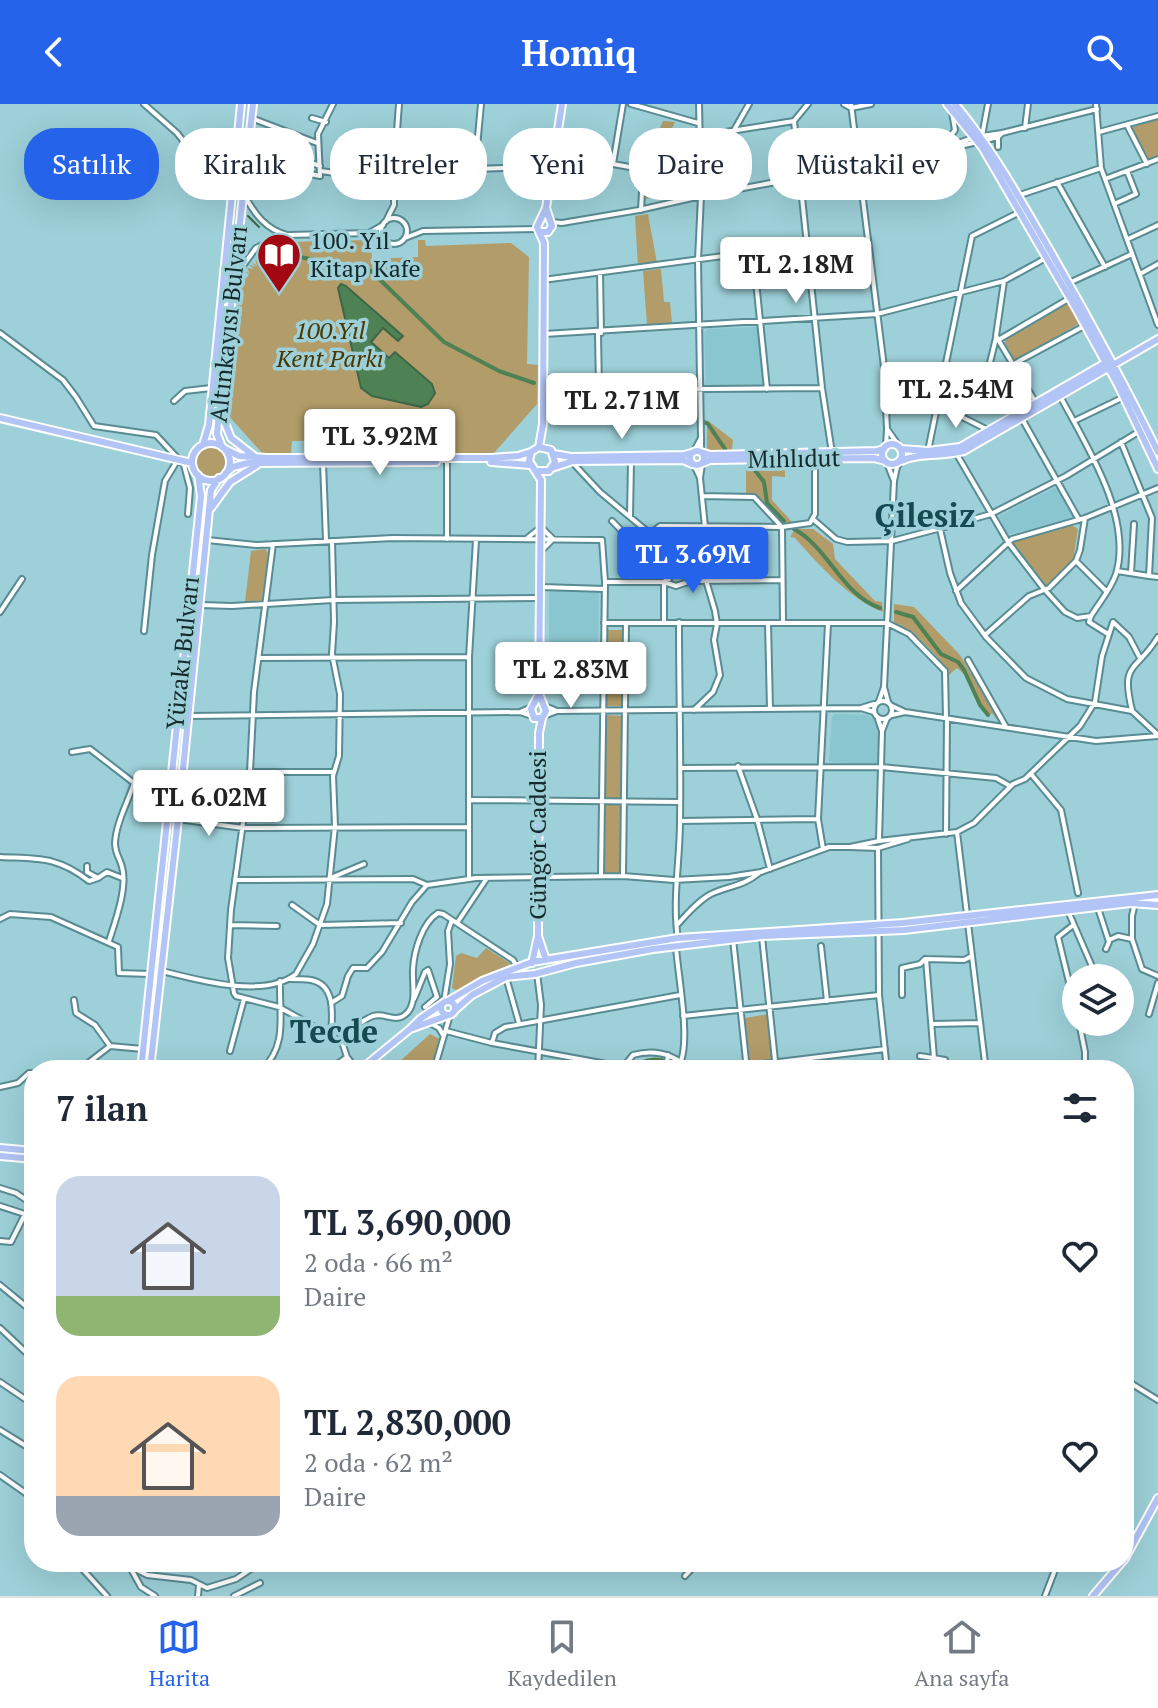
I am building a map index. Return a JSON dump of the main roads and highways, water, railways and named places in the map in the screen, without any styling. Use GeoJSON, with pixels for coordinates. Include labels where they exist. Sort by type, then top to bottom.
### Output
{"type":"FeatureCollection","features":[{"type":"Feature","properties":{"kind":"main road","name":"Altınkayısı Bulvarı"},"geometry":{"type":"LineString","coordinates":[[203,445],[209,425],[241,104]]}},
{"type":"Feature","properties":{"kind":"main road","name":"Altınkayısı Bulvarı"},"geometry":{"type":"LineString","coordinates":[[224,448],[217,434],[253,104]]}},
{"type":"Feature","properties":{"kind":"main road"},"geometry":{"type":"LineString","coordinates":[[538,717],[541,480],[530,465],[509,462],[323,463],[260,460],[239,456],[215,443],[203,445],[194,453],[192,463],[198,475],[209,480],[219,478],[239,465],[260,460],[492,458],[518,456],[539,447],[543,424],[546,208],[562,104]]}},
{"type":"Feature","properties":{"kind":"main road"},"geometry":{"type":"LineString","coordinates":[[951,106],[972,125],[1046,258],[1110,363],[1158,469]]}},
{"type":"Feature","properties":{"kind":"main road"},"geometry":{"type":"LineString","coordinates":[[951,106],[980,139],[1020,195],[1158,452]]}},
{"type":"Feature","properties":{"kind":"main road"},"geometry":{"type":"LineString","coordinates":[[1093,373],[956,453],[912,457],[894,464],[886,462],[882,455],[885,447],[892,444],[928,451],[960,447],[1036,403],[1110,363],[1158,339]]}},
{"type":"Feature","properties":{"kind":"main road"},"geometry":{"type":"LineString","coordinates":[[220,407],[224,426],[231,438],[260,460]]}},
{"type":"Feature","properties":{"kind":"main road"},"geometry":{"type":"LineString","coordinates":[[0,418],[192,463]]}},
{"type":"Feature","properties":{"kind":"main road"},"geometry":{"type":"LineString","coordinates":[[541,480],[555,462],[543,424]]}},
{"type":"Feature","properties":{"kind":"main road"},"geometry":{"type":"LineString","coordinates":[[539,447],[552,452]]}},
{"type":"Feature","properties":{"kind":"main road","name":"Mıhlıdut"},"geometry":{"type":"LineString","coordinates":[[552,452],[571,457],[684,455],[696,452],[710,455],[877,451],[885,447]]}},
{"type":"Feature","properties":{"kind":"main road"},"geometry":{"type":"LineString","coordinates":[[900,447],[901,461]]}},
{"type":"Feature","properties":{"kind":"main road"},"geometry":{"type":"LineString","coordinates":[[224,448],[230,461],[226,473]]}},
{"type":"Feature","properties":{"kind":"main road"},"geometry":{"type":"LineString","coordinates":[[530,465],[531,452]]}},
{"type":"Feature","properties":{"kind":"main road"},"geometry":{"type":"LineString","coordinates":[[693,464],[689,457],[696,452],[704,458],[703,463]]}},
{"type":"Feature","properties":{"kind":"main road","name":"Mıhlıdut"},"geometry":{"type":"LineString","coordinates":[[693,464],[710,460],[874,458],[886,462]]}},
{"type":"Feature","properties":{"kind":"main road"},"geometry":{"type":"LineString","coordinates":[[209,511],[230,482],[260,460]]}},
{"type":"Feature","properties":{"kind":"main road"},"geometry":{"type":"LineString","coordinates":[[536,471],[550,470],[571,461],[683,460],[693,464]]}},
{"type":"Feature","properties":{"kind":"main road","name":"Yüzakı Bulvarı"},"geometry":{"type":"LineString","coordinates":[[142,1060],[201,490],[198,475]]}},
{"type":"Feature","properties":{"kind":"main road","name":"Yüzakı Bulvarı"},"geometry":{"type":"LineString","coordinates":[[151,1060],[211,490],[219,478]]}},
{"type":"Feature","properties":{"kind":"main road"},"geometry":{"type":"LineString","coordinates":[[538,705],[538,717]]}},
{"type":"Feature","properties":{"kind":"main road","name":"Güngör Caddesi"},"geometry":{"type":"LineString","coordinates":[[538,717],[538,936]]}},
{"type":"Feature","properties":{"kind":"main road"},"geometry":{"type":"LineString","coordinates":[[170,788],[182,789]]}},
{"type":"Feature","properties":{"kind":"main road"},"geometry":{"type":"LineString","coordinates":[[968,919],[1158,895]]}},
{"type":"Feature","properties":{"kind":"main road"},"geometry":{"type":"LineString","coordinates":[[410,1029],[465,989],[517,967],[546,959],[762,934],[878,928],[1135,903],[1158,905]]}},
{"type":"Feature","properties":{"kind":"main road"},"geometry":{"type":"LineString","coordinates":[[371,1060],[410,1029],[451,1014],[472,995],[506,977],[536,974],[677,942],[762,934]]}},
{"type":"Feature","properties":{"kind":"main road"},"geometry":{"type":"LineString","coordinates":[[538,936],[546,959],[545,971]]}},
{"type":"Feature","properties":{"kind":"main road"},"geometry":{"type":"LineString","coordinates":[[536,974],[532,962],[538,936]]}},
{"type":"Feature","properties":{"kind":"main road"},"geometry":{"type":"LineString","coordinates":[[445,1002],[453,1003],[451,1014]]}},
{"type":"Feature","properties":{"kind":"main road"},"geometry":{"type":"LineString","coordinates":[[445,1002],[441,1011],[451,1014]]}},
{"type":"Feature","properties":{"kind":"main road"},"geometry":{"type":"LineString","coordinates":[[0,1148],[24,1150]]}},
{"type":"Feature","properties":{"kind":"main road"},"geometry":{"type":"LineString","coordinates":[[0,1156],[24,1158]]}},
{"type":"Feature","properties":{"kind":"main road"},"geometry":{"type":"LineString","coordinates":[[1134,1541],[1158,1498]]}},
{"type":"Feature","properties":{"kind":"main road"},"geometry":{"type":"LineString","coordinates":[[1093,1596],[1114,1572]]}},
{"type":"Feature","properties":{"kind":"waterway"},"geometry":{"type":"LineString","coordinates":[[170,129],[175,135]]}},
{"type":"Feature","properties":{"kind":"waterway"},"geometry":{"type":"LineString","coordinates":[[248,216],[259,227]]}},
{"type":"Feature","properties":{"kind":"waterway"},"geometry":{"type":"LineString","coordinates":[[284,251],[290,255],[371,271],[444,342],[499,371],[534,383]]}},
{"type":"Feature","properties":{"kind":"waterway"},"geometry":{"type":"LineString","coordinates":[[550,383],[604,402],[632,403],[688,413],[708,424],[725,449]]}},
{"type":"Feature","properties":{"kind":"waterway"},"geometry":{"type":"LineString","coordinates":[[754,469],[764,482],[767,503],[784,521]]}},
{"type":"Feature","properties":{"kind":"waterway"},"geometry":{"type":"LineString","coordinates":[[794,529],[817,548],[855,593],[880,608]]}},
{"type":"Feature","properties":{"kind":"waterway"},"geometry":{"type":"LineString","coordinates":[[896,612],[913,617],[941,654],[958,662],[988,715]]}},
{"type":"Feature","properties":{"kind":"waterway"},"geometry":{"type":"LineString","coordinates":[[650,1060],[657,1060]]}},
{"type":"Feature","properties":{"kind":"place","name":"100. Yıl Kitap Kafe"},"geometry":{"type":"Point","coordinates":[279,294]}},
{"type":"Feature","properties":{"kind":"district","name":"Çilesiz"},"geometry":{"type":"Point","coordinates":[925,516]}},
{"type":"Feature","properties":{"kind":"district","name":"Tecde"},"geometry":{"type":"Point","coordinates":[334,1032]}},
{"type":"Feature","properties":{"kind":"park label","name":"100.Yıl Kent Parkı"},"geometry":{"type":"Point","coordinates":[330,345]}}]}
